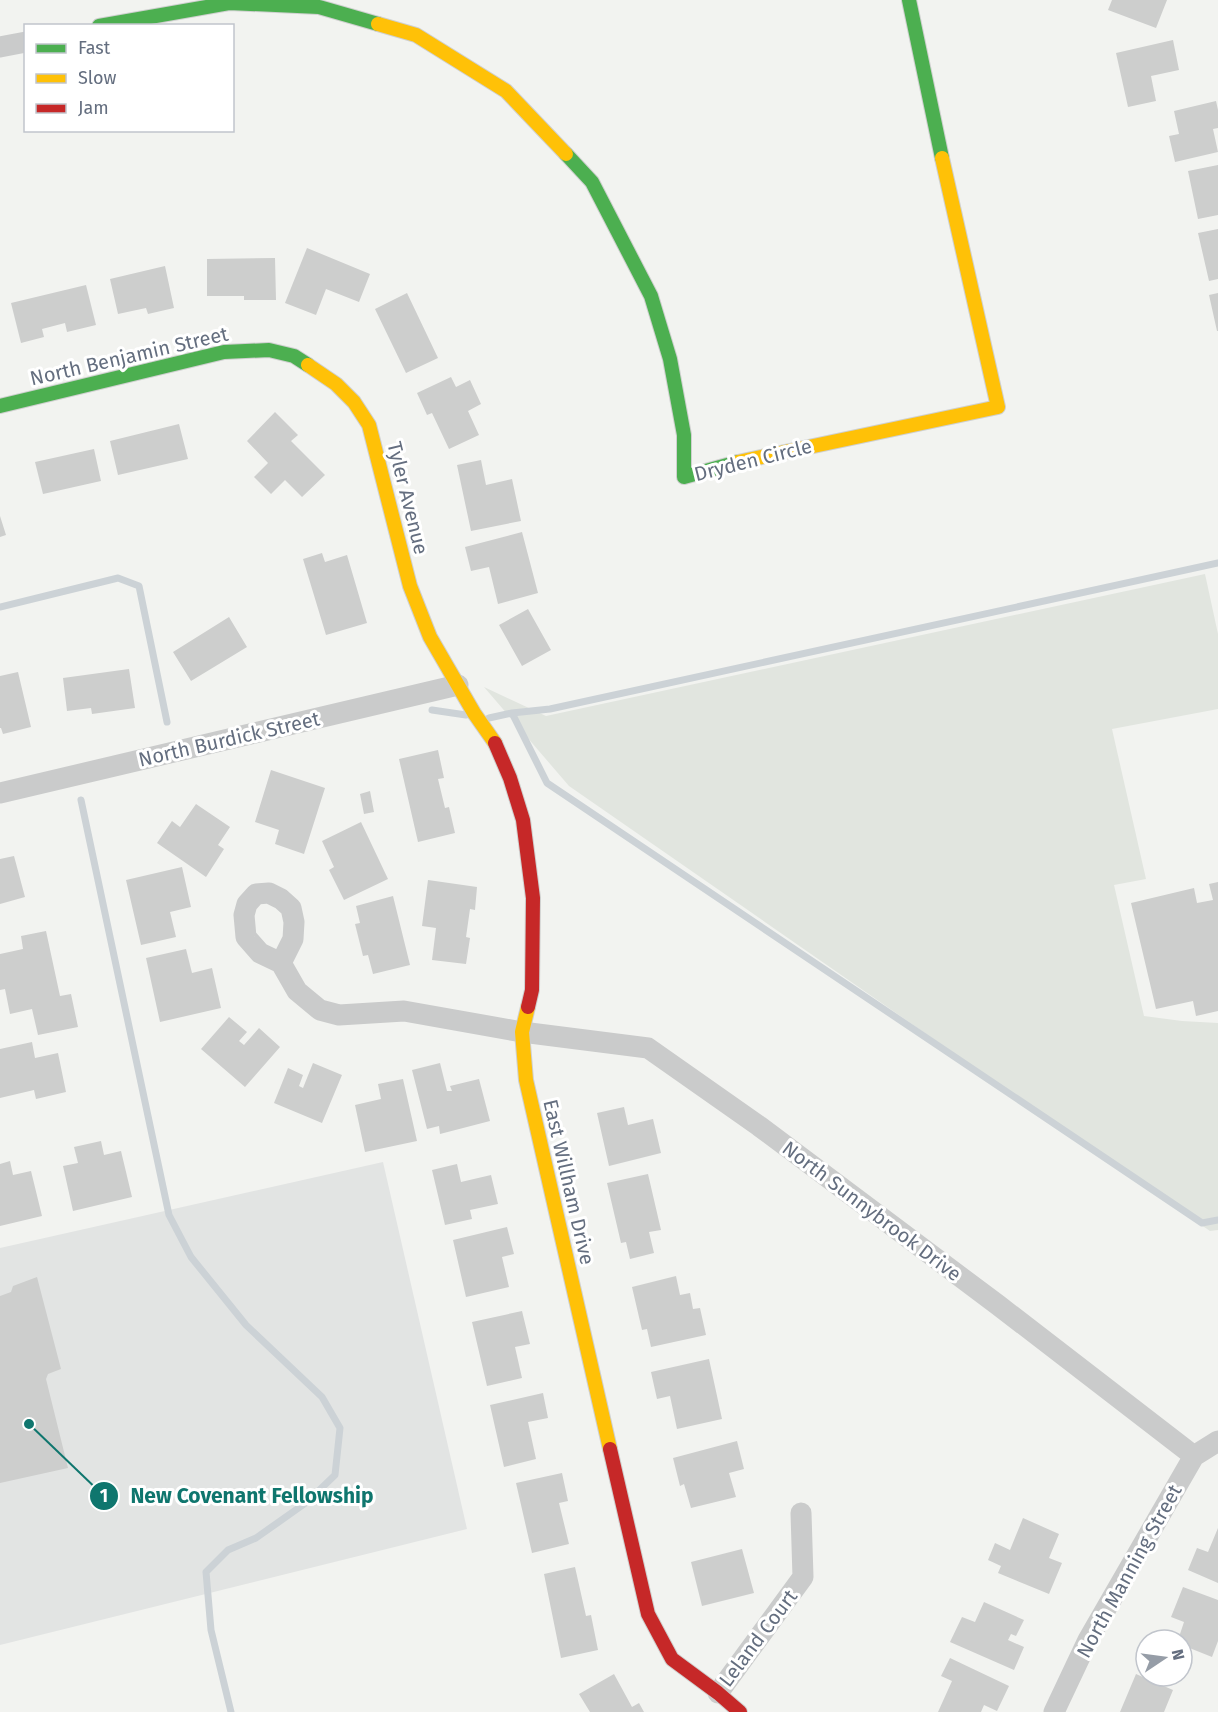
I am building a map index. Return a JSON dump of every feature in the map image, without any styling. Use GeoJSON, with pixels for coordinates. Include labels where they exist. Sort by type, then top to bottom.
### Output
{"type":"FeatureCollection","features":[{"type":"Feature","properties":{"kind":"street","name":"Dryden Circle"},"geometry":{"type":"LineString","coordinates":[[358,8],[416,35],[506,91],[592,182],[651,296],[670,359],[682,424],[684,477],[756,457],[998,407],[948,189],[909,0]]}},
{"type":"Feature","properties":{"kind":"street"},"geometry":{"type":"LineString","coordinates":[[110,24],[229,3],[358,8]]}},
{"type":"Feature","properties":{"kind":"street"},"geometry":{"type":"LineString","coordinates":[[0,47],[24,42]]}},
{"type":"Feature","properties":{"kind":"street","name":"North Benjamin Street"},"geometry":{"type":"LineString","coordinates":[[0,406],[224,352],[269,350],[294,356],[330,381]]}},
{"type":"Feature","properties":{"kind":"street","name":"Tyler Avenue"},"geometry":{"type":"LineString","coordinates":[[330,381],[354,402],[369,425],[410,586],[430,637]]}},
{"type":"Feature","properties":{"kind":"street","name":"East Willham Drive"},"geometry":{"type":"LineString","coordinates":[[430,637],[474,713],[494,741],[510,778],[523,820],[533,898],[532,990],[522,1032],[526,1080],[648,1614],[672,1659],[740,1712]]}},
{"type":"Feature","properties":{"kind":"street","name":"North Burdick Street"},"geometry":{"type":"LineString","coordinates":[[0,793],[458,685]]}},
{"type":"Feature","properties":{"kind":"street","name":"North Sunnybrook Drive"},"geometry":{"type":"LineString","coordinates":[[281,963],[297,991],[320,1010],[339,1015],[404,1011],[522,1032],[648,1048],[797,1155],[998,1305],[1194,1456]]}},
{"type":"Feature","properties":{"kind":"street","name":"North Manning Street"},"geometry":{"type":"LineString","coordinates":[[1054,1712],[1088,1640],[1194,1456],[1218,1441]]}},
{"type":"Feature","properties":{"kind":"street","name":"Leland Court"},"geometry":{"type":"LineString","coordinates":[[718,1693],[803,1577],[801,1513]]}},
{"type":"Feature","properties":{"kind":"shaded area"},"geometry":{"type":"Polygon","coordinates":[[[1205,574],[1218,634],[1218,709],[1112,729],[1146,879],[1114,885],[1144,1016],[1218,1023],[1218,1230],[1210,1231],[569,786],[484,687],[546,716],[1205,574]]]}},
{"type":"Feature","properties":{"kind":"shaded area"},"geometry":{"type":"Polygon","coordinates":[[[383,1162],[467,1529],[0,1645],[0,1248],[383,1162]]]}},
{"type":"Feature","properties":{"kind":"building"},"geometry":{"type":"Polygon","coordinates":[[[1112,0],[1167,0],[1156,28],[1108,10],[1112,0]]]}},
{"type":"Feature","properties":{"kind":"building"},"geometry":{"type":"Polygon","coordinates":[[[1173,40],[1179,70],[1151,76],[1156,101],[1128,107],[1116,53],[1173,40]]]}},
{"type":"Feature","properties":{"kind":"building"},"geometry":{"type":"Polygon","coordinates":[[[1216,101],[1218,128],[1213,129],[1218,152],[1175,162],[1169,136],[1179,134],[1174,111],[1216,101]]]}},
{"type":"Feature","properties":{"kind":"building"},"geometry":{"type":"Polygon","coordinates":[[[1218,165],[1218,215],[1198,219],[1188,171],[1218,165]]]}},
{"type":"Feature","properties":{"kind":"building"},"geometry":{"type":"Polygon","coordinates":[[[1218,229],[1218,279],[1209,281],[1198,233],[1218,229]]]}},
{"type":"Feature","properties":{"kind":"building"},"geometry":{"type":"Polygon","coordinates":[[[307,248],[370,274],[359,302],[326,289],[316,315],[285,303],[307,248]]]}},
{"type":"Feature","properties":{"kind":"building"},"geometry":{"type":"Polygon","coordinates":[[[275,258],[276,300],[244,300],[244,296],[207,296],[207,259],[275,258]]]}},
{"type":"Feature","properties":{"kind":"building"},"geometry":{"type":"Polygon","coordinates":[[[165,266],[174,308],[148,314],[146,308],[118,314],[110,279],[165,266]]]}},
{"type":"Feature","properties":{"kind":"building"},"geometry":{"type":"Polygon","coordinates":[[[86,285],[96,325],[67,332],[65,323],[42,329],[44,337],[21,343],[11,303],[86,285]]]}},
{"type":"Feature","properties":{"kind":"building"},"geometry":{"type":"Polygon","coordinates":[[[407,293],[438,358],[406,373],[375,309],[407,293]]]}},
{"type":"Feature","properties":{"kind":"building"},"geometry":{"type":"Polygon","coordinates":[[[1218,293],[1218,331],[1217,331],[1209,295],[1218,293]]]}},
{"type":"Feature","properties":{"kind":"building"},"geometry":{"type":"Polygon","coordinates":[[[451,377],[456,387],[470,380],[481,404],[468,411],[479,435],[449,449],[432,413],[427,415],[417,393],[451,377]]]}},
{"type":"Feature","properties":{"kind":"building"},"geometry":{"type":"Polygon","coordinates":[[[275,412],[298,435],[291,441],[325,475],[302,497],[285,480],[271,494],[254,477],[268,463],[247,441],[275,412]]]}},
{"type":"Feature","properties":{"kind":"building"},"geometry":{"type":"Polygon","coordinates":[[[179,424],[188,459],[118,475],[110,441],[179,424]]]}},
{"type":"Feature","properties":{"kind":"building"},"geometry":{"type":"Polygon","coordinates":[[[94,449],[101,481],[43,494],[35,462],[94,449]]]}},
{"type":"Feature","properties":{"kind":"building"},"geometry":{"type":"Polygon","coordinates":[[[481,460],[486,485],[512,479],[521,521],[471,531],[457,465],[481,460]]]}},
{"type":"Feature","properties":{"kind":"building"},"geometry":{"type":"Polygon","coordinates":[[[0,516],[6,535],[0,537],[0,516]]]}},
{"type":"Feature","properties":{"kind":"building"},"geometry":{"type":"Polygon","coordinates":[[[522,532],[538,593],[498,604],[489,567],[471,571],[465,547],[522,532]]]}},
{"type":"Feature","properties":{"kind":"building"},"geometry":{"type":"Polygon","coordinates":[[[322,553],[325,562],[347,555],[367,623],[326,635],[303,559],[322,553]]]}},
{"type":"Feature","properties":{"kind":"building"},"geometry":{"type":"Polygon","coordinates":[[[528,609],[551,650],[522,666],[499,625],[528,609]]]}},
{"type":"Feature","properties":{"kind":"building"},"geometry":{"type":"Polygon","coordinates":[[[229,617],[247,647],[191,681],[173,652],[229,617]]]}},
{"type":"Feature","properties":{"kind":"building"},"geometry":{"type":"Polygon","coordinates":[[[129,669],[135,708],[92,714],[91,708],[67,711],[63,678],[129,669]]]}},
{"type":"Feature","properties":{"kind":"building"},"geometry":{"type":"Polygon","coordinates":[[[18,672],[31,727],[3,734],[0,728],[0,676],[18,672]]]}},
{"type":"Feature","properties":{"kind":"building"},"geometry":{"type":"Polygon","coordinates":[[[438,750],[444,778],[438,779],[445,808],[449,807],[455,833],[418,842],[399,759],[438,750]]]}},
{"type":"Feature","properties":{"kind":"building"},"geometry":{"type":"Polygon","coordinates":[[[271,770],[325,788],[304,854],[275,844],[279,830],[255,822],[271,770]]]}},
{"type":"Feature","properties":{"kind":"building"},"geometry":{"type":"Polygon","coordinates":[[[370,791],[374,812],[364,814],[360,794],[370,791]]]}},
{"type":"Feature","properties":{"kind":"building"},"geometry":{"type":"Polygon","coordinates":[[[196,804],[230,827],[218,845],[224,849],[206,877],[157,843],[172,821],[180,827],[196,804]]]}},
{"type":"Feature","properties":{"kind":"building"},"geometry":{"type":"Polygon","coordinates":[[[361,822],[388,879],[344,900],[329,870],[334,867],[322,841],[361,822]]]}},
{"type":"Feature","properties":{"kind":"building"},"geometry":{"type":"Polygon","coordinates":[[[14,856],[25,897],[0,904],[0,859],[14,856]]]}},
{"type":"Feature","properties":{"kind":"building"},"geometry":{"type":"Polygon","coordinates":[[[182,867],[191,907],[170,912],[176,937],[141,945],[126,880],[182,867]]]}},
{"type":"Feature","properties":{"kind":"building"},"geometry":{"type":"Polygon","coordinates":[[[428,880],[477,887],[475,910],[470,909],[466,937],[470,938],[466,964],[432,960],[436,928],[422,926],[428,880]]]}},
{"type":"Feature","properties":{"kind":"building"},"geometry":{"type":"Polygon","coordinates":[[[1218,882],[1218,1011],[1196,1016],[1193,1001],[1156,1009],[1131,903],[1194,888],[1197,903],[1213,900],[1209,884],[1218,882]]]}},
{"type":"Feature","properties":{"kind":"building"},"geometry":{"type":"Polygon","coordinates":[[[393,896],[410,965],[373,974],[368,955],[363,956],[355,924],[360,923],[356,906],[393,896]]]}},
{"type":"Feature","properties":{"kind":"building"},"geometry":{"type":"Polygon","coordinates":[[[46,931],[60,996],[71,994],[78,1027],[38,1035],[32,1009],[10,1014],[5,989],[0,990],[0,954],[23,949],[21,936],[46,931]]]}},
{"type":"Feature","properties":{"kind":"building"},"geometry":{"type":"Polygon","coordinates":[[[186,949],[192,973],[212,968],[221,1008],[160,1022],[146,958],[186,949]]]}},
{"type":"Feature","properties":{"kind":"building"},"geometry":{"type":"Polygon","coordinates":[[[229,1017],[247,1032],[239,1041],[244,1045],[259,1028],[280,1047],[245,1087],[201,1049],[229,1017]]]}},
{"type":"Feature","properties":{"kind":"building"},"geometry":{"type":"Polygon","coordinates":[[[32,1042],[35,1058],[58,1053],[66,1092],[36,1099],[34,1090],[0,1098],[0,1049],[32,1042]]]}},
{"type":"Feature","properties":{"kind":"building"},"geometry":{"type":"Polygon","coordinates":[[[313,1063],[342,1075],[322,1123],[274,1103],[288,1068],[303,1075],[299,1086],[303,1088],[313,1063]]]}},
{"type":"Feature","properties":{"kind":"building"},"geometry":{"type":"Polygon","coordinates":[[[440,1063],[447,1091],[452,1091],[450,1086],[479,1079],[490,1121],[440,1134],[439,1126],[427,1129],[412,1070],[440,1063]]]}},
{"type":"Feature","properties":{"kind":"building"},"geometry":{"type":"Polygon","coordinates":[[[403,1079],[417,1141],[365,1152],[355,1105],[381,1099],[378,1084],[403,1079]]]}},
{"type":"Feature","properties":{"kind":"building"},"geometry":{"type":"Polygon","coordinates":[[[624,1107],[628,1125],[653,1119],[661,1153],[609,1166],[597,1113],[624,1107]]]}},
{"type":"Feature","properties":{"kind":"building"},"geometry":{"type":"Polygon","coordinates":[[[101,1141],[104,1155],[121,1151],[132,1197],[73,1211],[63,1166],[78,1163],[74,1147],[101,1141]]]}},
{"type":"Feature","properties":{"kind":"building"},"geometry":{"type":"Polygon","coordinates":[[[10,1161],[13,1175],[31,1171],[42,1216],[0,1226],[0,1164],[10,1161]]]}},
{"type":"Feature","properties":{"kind":"building"},"geometry":{"type":"Polygon","coordinates":[[[457,1164],[461,1182],[491,1175],[498,1204],[470,1210],[472,1219],[445,1225],[432,1170],[457,1164]]]}},
{"type":"Feature","properties":{"kind":"building"},"geometry":{"type":"Polygon","coordinates":[[[648,1174],[661,1230],[649,1232],[654,1253],[630,1259],[626,1242],[621,1243],[607,1183],[648,1174]]]}},
{"type":"Feature","properties":{"kind":"building"},"geometry":{"type":"Polygon","coordinates":[[[507,1227],[514,1254],[502,1257],[509,1287],[466,1297],[453,1240],[507,1227]]]}},
{"type":"Feature","properties":{"kind":"building"},"geometry":{"type":"Polygon","coordinates":[[[676,1276],[680,1295],[690,1293],[693,1309],[700,1308],[706,1335],[651,1347],[647,1329],[642,1330],[632,1287],[676,1276]]]}},
{"type":"Feature","properties":{"kind":"building"},"geometry":{"type":"Polygon","coordinates":[[[37,1277],[61,1369],[48,1374],[46,1379],[68,1468],[0,1483],[0,1296],[11,1292],[13,1286],[37,1277]]]}},
{"type":"Feature","properties":{"kind":"building"},"geometry":{"type":"Polygon","coordinates":[[[522,1311],[530,1344],[515,1347],[522,1378],[487,1386],[472,1322],[522,1311]]]}},
{"type":"Feature","properties":{"kind":"building"},"geometry":{"type":"Polygon","coordinates":[[[709,1359],[722,1419],[677,1429],[670,1396],[657,1399],[651,1372],[709,1359]]]}},
{"type":"Feature","properties":{"kind":"building"},"geometry":{"type":"Polygon","coordinates":[[[543,1393],[548,1418],[528,1422],[536,1459],[504,1467],[490,1405],[543,1393]]]}},
{"type":"Feature","properties":{"kind":"building"},"geometry":{"type":"Polygon","coordinates":[[[737,1441],[744,1469],[729,1473],[736,1497],[691,1508],[684,1484],[680,1486],[673,1458],[737,1441]]]}},
{"type":"Feature","properties":{"kind":"building"},"geometry":{"type":"Polygon","coordinates":[[[562,1473],[568,1501],[559,1503],[569,1544],[532,1553],[516,1483],[562,1473]]]}},
{"type":"Feature","properties":{"kind":"building"},"geometry":{"type":"Polygon","coordinates":[[[1023,1518],[1059,1534],[1049,1558],[1062,1563],[1049,1594],[998,1573],[1001,1566],[988,1560],[995,1543],[1010,1550],[1023,1518]]]}},
{"type":"Feature","properties":{"kind":"building"},"geometry":{"type":"Polygon","coordinates":[[[1218,1528],[1218,1583],[1188,1570],[1197,1548],[1208,1552],[1218,1528]]]}},
{"type":"Feature","properties":{"kind":"building"},"geometry":{"type":"Polygon","coordinates":[[[742,1549],[754,1593],[702,1606],[691,1562],[742,1549]]]}},
{"type":"Feature","properties":{"kind":"building"},"geometry":{"type":"Polygon","coordinates":[[[575,1567],[586,1616],[591,1615],[598,1650],[561,1658],[544,1574],[575,1567]]]}},
{"type":"Feature","properties":{"kind":"building"},"geometry":{"type":"Polygon","coordinates":[[[1183,1587],[1218,1600],[1218,1641],[1212,1657],[1194,1650],[1194,1628],[1182,1628],[1184,1622],[1171,1617],[1183,1587]]]}},
{"type":"Feature","properties":{"kind":"building"},"geometry":{"type":"Polygon","coordinates":[[[984,1602],[1024,1620],[1016,1636],[1011,1634],[1008,1640],[1024,1647],[1014,1670],[950,1642],[962,1617],[975,1622],[984,1602]]]}},
{"type":"Feature","properties":{"kind":"building"},"geometry":{"type":"Polygon","coordinates":[[[950,1658],[1009,1686],[997,1711],[984,1705],[981,1712],[938,1712],[952,1681],[941,1676],[950,1658]]]}},
{"type":"Feature","properties":{"kind":"building"},"geometry":{"type":"Polygon","coordinates":[[[614,1674],[632,1707],[639,1703],[644,1712],[590,1712],[579,1694],[614,1674]]]}},
{"type":"Feature","properties":{"kind":"building"},"geometry":{"type":"Polygon","coordinates":[[[1134,1679],[1134,1688],[1173,1690],[1164,1712],[1120,1712],[1134,1679]]]}},
{"type":"Feature","properties":{"kind":"waterway"},"geometry":{"type":"LineString","coordinates":[[512,713],[550,709],[1218,563]]}},
{"type":"Feature","properties":{"kind":"waterway"},"geometry":{"type":"LineString","coordinates":[[0,607],[118,578],[139,586],[167,722]]}},
{"type":"Feature","properties":{"kind":"waterway"},"geometry":{"type":"LineString","coordinates":[[432,710],[466,715]]}},
{"type":"Feature","properties":{"kind":"waterway"},"geometry":{"type":"LineString","coordinates":[[489,718],[512,713],[547,783],[1202,1223],[1218,1220]]}},
{"type":"Feature","properties":{"kind":"waterway"},"geometry":{"type":"LineString","coordinates":[[81,800],[169,1215],[191,1257],[246,1325],[322,1397],[340,1428],[335,1475],[307,1502],[256,1538],[228,1550],[206,1572],[211,1630],[231,1712]]}},
{"type":"Feature","properties":{"kind":"traffic: fast"},"geometry":{"type":"LineString","coordinates":[[909,0],[942,158]]}},
{"type":"Feature","properties":{"kind":"traffic: fast"},"geometry":{"type":"LineString","coordinates":[[110,24],[229,3],[319,7],[378,24]]}},
{"type":"Feature","properties":{"kind":"traffic: fast"},"geometry":{"type":"LineString","coordinates":[[566,154],[592,182],[651,296],[670,359],[684,435],[684,477],[738,462]]}},
{"type":"Feature","properties":{"kind":"traffic: fast"},"geometry":{"type":"LineString","coordinates":[[0,406],[224,352],[269,350],[294,356],[308,365]]}},
{"type":"Feature","properties":{"kind":"traffic: slow"},"geometry":{"type":"LineString","coordinates":[[378,24],[416,35],[506,91],[566,154]]}},
{"type":"Feature","properties":{"kind":"traffic: slow"},"geometry":{"type":"LineString","coordinates":[[738,462],[998,407],[942,158]]}},
{"type":"Feature","properties":{"kind":"traffic: slow"},"geometry":{"type":"LineString","coordinates":[[308,365],[336,384],[354,402],[369,425],[410,586],[430,637],[474,713],[495,743]]}},
{"type":"Feature","properties":{"kind":"traffic: slow"},"geometry":{"type":"LineString","coordinates":[[528,1007],[522,1032],[526,1080],[610,1449]]}},
{"type":"Feature","properties":{"kind":"traffic: jam"},"geometry":{"type":"LineString","coordinates":[[495,743],[510,778],[523,820],[533,898],[532,990],[528,1007]]}},
{"type":"Feature","properties":{"kind":"traffic: jam"},"geometry":{"type":"LineString","coordinates":[[610,1449],[648,1614],[672,1659],[740,1712]]}},
{"type":"Feature","properties":{"kind":"place","name":"New Covenant Fellowship"},"geometry":{"type":"Point","coordinates":[29,1424]}}]}
